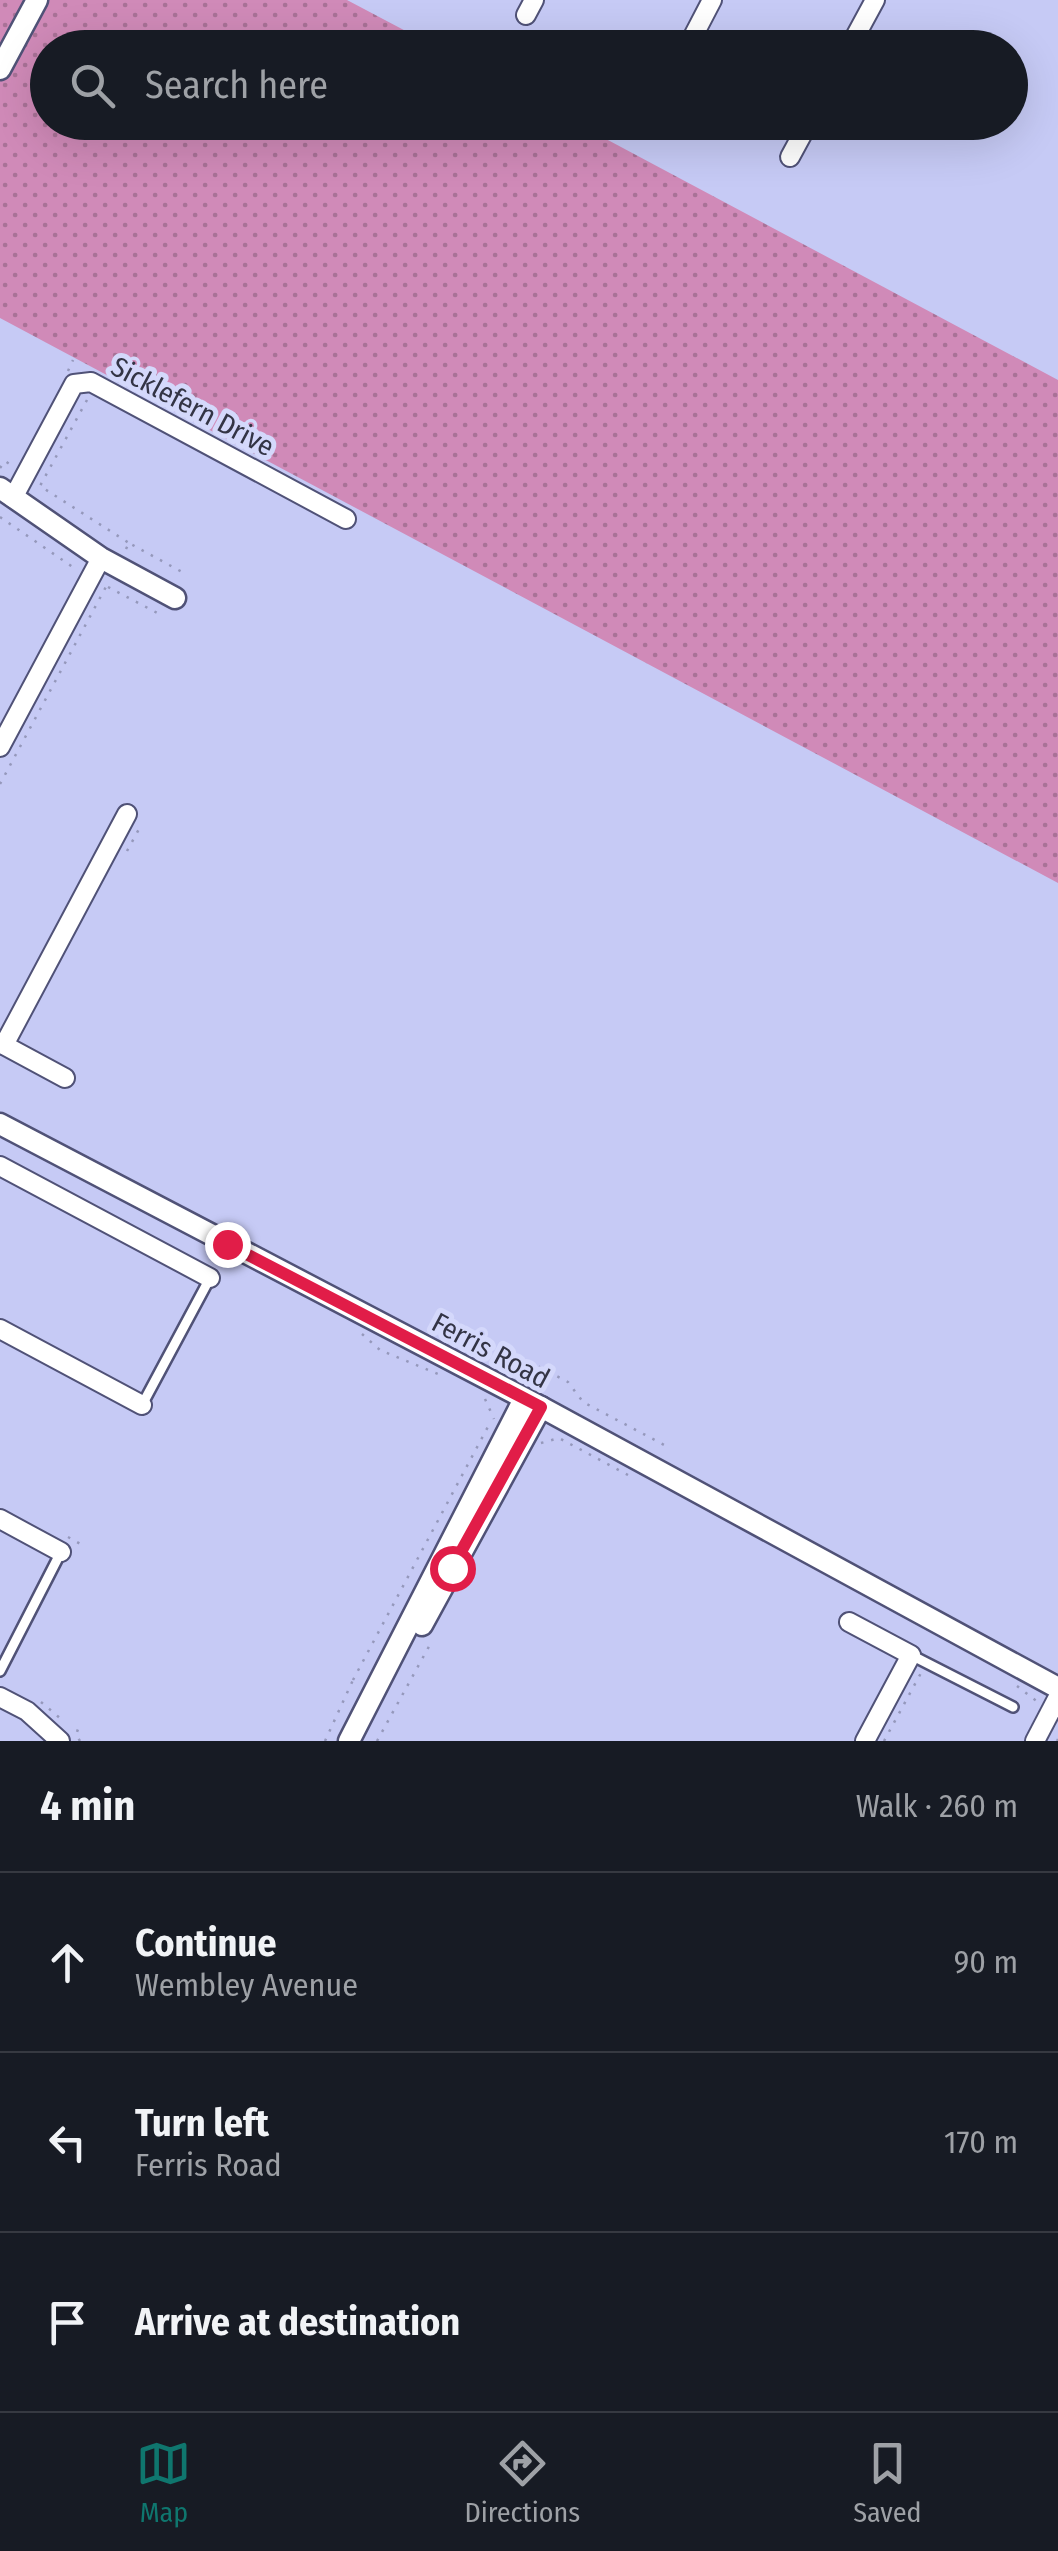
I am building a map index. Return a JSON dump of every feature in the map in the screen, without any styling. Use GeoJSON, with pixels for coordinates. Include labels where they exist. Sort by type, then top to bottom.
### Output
{"type":"FeatureCollection","features":[{"type":"Feature","properties":{"kind":"street"},"geometry":{"type":"LineString","coordinates":[[0,69],[38,0]]}},
{"type":"Feature","properties":{"kind":"street"},"geometry":{"type":"LineString","coordinates":[[696,30],[712,0]]}},
{"type":"Feature","properties":{"kind":"street"},"geometry":{"type":"LineString","coordinates":[[858,30],[874,0]]}},
{"type":"Feature","properties":{"kind":"street"},"geometry":{"type":"LineString","coordinates":[[790,157],[799,140]]}},
{"type":"Feature","properties":{"kind":"street","name":"Sicklefern Drive"},"geometry":{"type":"LineString","coordinates":[[7,493],[74,384],[91,382],[346,520]]}},
{"type":"Feature","properties":{"kind":"street"},"geometry":{"type":"LineString","coordinates":[[7,493],[109,562],[175,598]]}},
{"type":"Feature","properties":{"kind":"street"},"geometry":{"type":"LineString","coordinates":[[0,747],[109,562]]}},
{"type":"Feature","properties":{"kind":"street"},"geometry":{"type":"LineString","coordinates":[[65,1078],[2,1044],[128,814]]}},
{"type":"Feature","properties":{"kind":"street","name":"Ferris Road"},"geometry":{"type":"LineString","coordinates":[[0,1124],[494,1382],[1058,1688]]}},
{"type":"Feature","properties":{"kind":"street"},"geometry":{"type":"LineString","coordinates":[[0,1166],[210,1278]]}},
{"type":"Feature","properties":{"kind":"street"},"geometry":{"type":"LineString","coordinates":[[0,1329],[142,1405]]}},
{"type":"Feature","properties":{"kind":"street"},"geometry":{"type":"LineString","coordinates":[[349,1741],[376,1693],[398,1641],[533,1403]]}},
{"type":"Feature","properties":{"kind":"street"},"geometry":{"type":"LineString","coordinates":[[0,1519],[61,1552]]}},
{"type":"Feature","properties":{"kind":"street"},"geometry":{"type":"LineString","coordinates":[[849,1622],[916,1663],[865,1741]]}},
{"type":"Feature","properties":{"kind":"street"},"geometry":{"type":"LineString","coordinates":[[0,1697],[27,1711],[60,1741]]}},
{"type":"Feature","properties":{"kind":"street"},"geometry":{"type":"LineString","coordinates":[[1035,1741],[1058,1697]]}},
{"type":"Feature","properties":{"kind":"lane"},"geometry":{"type":"LineString","coordinates":[[142,1405],[210,1278]]}},
{"type":"Feature","properties":{"kind":"lane"},"geometry":{"type":"LineString","coordinates":[[0,1671],[61,1552]]}},
{"type":"Feature","properties":{"kind":"lane"},"geometry":{"type":"LineString","coordinates":[[916,1663],[1012,1707]]}},
{"type":"Feature","properties":{"kind":"path"},"geometry":{"type":"LineString","coordinates":[[89,397],[40,486],[182,572]]}},
{"type":"Feature","properties":{"kind":"path"},"geometry":{"type":"LineString","coordinates":[[0,458],[17,469]]}},
{"type":"Feature","properties":{"kind":"path"},"geometry":{"type":"LineString","coordinates":[[0,468],[5,461]]}},
{"type":"Feature","properties":{"kind":"path"},"geometry":{"type":"LineString","coordinates":[[0,517],[79,574]]}},
{"type":"Feature","properties":{"kind":"path"},"geometry":{"type":"LineString","coordinates":[[0,784],[106,586],[109,562],[129,543]]}},
{"type":"Feature","properties":{"kind":"path"},"geometry":{"type":"LineString","coordinates":[[106,586],[163,616]]}},
{"type":"Feature","properties":{"kind":"path"},"geometry":{"type":"LineString","coordinates":[[494,1382],[506,1360],[526,1360],[568,1382],[583,1402],[668,1447]]}},
{"type":"Feature","properties":{"kind":"path"},"geometry":{"type":"LineString","coordinates":[[353,1680],[493,1418]]}},
{"type":"Feature","properties":{"kind":"path"},"geometry":{"type":"LineString","coordinates":[[884,1741],[916,1663]]}},
{"type":"Feature","properties":{"kind":"path"},"geometry":{"type":"LineString","coordinates":[[80,1722],[76,1735],[80,1741]]}},
{"type":"Feature","properties":{"kind":"shaded area"},"geometry":{"type":"Polygon","coordinates":[[[0,0],[347,0],[404,30],[30,30],[30,140],[608,140],[1058,380],[1058,883],[0,318],[0,0]]]}},
{"type":"Feature","properties":{"kind":"route"},"geometry":{"type":"LineString","coordinates":[[227,1244],[541,1407],[452,1568]]}}]}
